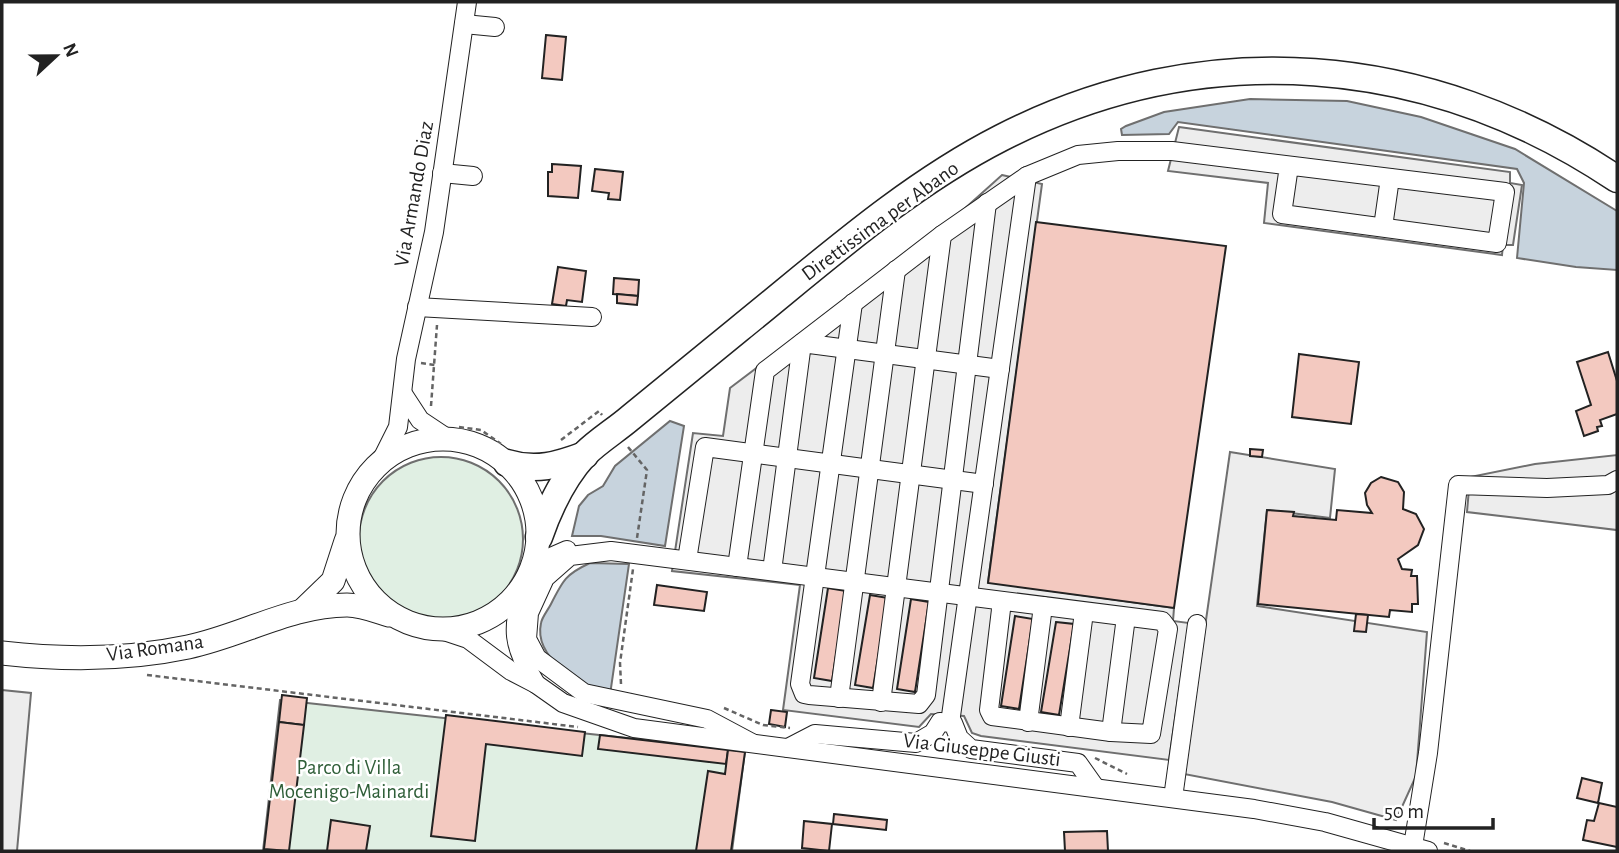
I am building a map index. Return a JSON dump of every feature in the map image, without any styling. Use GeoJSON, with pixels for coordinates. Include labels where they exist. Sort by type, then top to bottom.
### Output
{"type":"FeatureCollection","features":[{"type":"Feature","properties":{"kind":"highway","name":"Direttissima per Abano"},"geometry":{"type":"LineString","coordinates":[[509,457],[535,469],[556,466],[585,454],[910,195],[999,139],[1042,118],[1115,92],[1216,72],[1269,70],[1379,78],[1465,102],[1506,117],[1557,142],[1617,179]]}},
{"type":"Feature","properties":{"kind":"highway","name":"Direttissima per Abano"},"geometry":{"type":"LineString","coordinates":[[539,537],[549,506],[585,454]]}},
{"type":"Feature","properties":{"kind":"main road"},"geometry":{"type":"LineString","coordinates":[[451,433],[509,457],[536,510],[539,537],[535,564],[524,586],[502,610],[473,626],[441,630],[417,626],[394,617],[369,595],[353,567],[348,534],[352,507],[363,482],[381,461],[401,448],[451,433]]}},
{"type":"Feature","properties":{"kind":"main road","name":"Via Romana"},"geometry":{"type":"LineString","coordinates":[[303,610],[332,581],[342,560],[348,534]]}},
{"type":"Feature","properties":{"kind":"main road","name":"Via Romana"},"geometry":{"type":"LineString","coordinates":[[2,653],[48,658],[131,656],[189,647],[303,610],[348,605],[394,617]]}},
{"type":"Feature","properties":{"kind":"street","name":"Via Armando Diaz"},"geometry":{"type":"LineString","coordinates":[[381,461],[398,427],[405,360],[434,232],[467,2]]}},
{"type":"Feature","properties":{"kind":"street"},"geometry":{"type":"LineString","coordinates":[[464,24],[495,27]]}},
{"type":"Feature","properties":{"kind":"street"},"geometry":{"type":"LineString","coordinates":[[737,567],[765,371],[942,235],[1027,176],[1078,156],[1118,151],[1172,151],[1505,192],[1497,243],[1282,214],[1289,166]]}},
{"type":"Feature","properties":{"kind":"street"},"geometry":{"type":"LineString","coordinates":[[442,173],[473,176]]}},
{"type":"Feature","properties":{"kind":"street"},"geometry":{"type":"LineString","coordinates":[[1027,176],[950,723],[971,750],[1078,763],[1096,787]]}},
{"type":"Feature","properties":{"kind":"street"},"geometry":{"type":"LineString","coordinates":[[1383,227],[1390,178]]}},
{"type":"Feature","properties":{"kind":"street"},"geometry":{"type":"LineString","coordinates":[[853,303],[800,684],[804,694],[915,704],[924,700],[987,203]]}},
{"type":"Feature","properties":{"kind":"street"},"geometry":{"type":"LineString","coordinates":[[881,702],[942,235]]}},
{"type":"Feature","properties":{"kind":"street"},"geometry":{"type":"LineString","coordinates":[[839,698],[887,355],[896,270]]}},
{"type":"Feature","properties":{"kind":"street"},"geometry":{"type":"LineString","coordinates":[[417,307],[592,317]]}},
{"type":"Feature","properties":{"kind":"street"},"geometry":{"type":"LineString","coordinates":[[802,344],[1000,369]]}},
{"type":"Feature","properties":{"kind":"street"},"geometry":{"type":"LineString","coordinates":[[772,571],[802,344]]}},
{"type":"Feature","properties":{"kind":"street"},"geometry":{"type":"LineString","coordinates":[[403,394],[420,420],[451,433]]}},
{"type":"Feature","properties":{"kind":"street"},"geometry":{"type":"LineString","coordinates":[[687,560],[705,447],[984,484]]}},
{"type":"Feature","properties":{"kind":"street"},"geometry":{"type":"LineString","coordinates":[[1421,849],[1458,485],[1547,488],[1608,485],[1617,480]]}},
{"type":"Feature","properties":{"kind":"street"},"geometry":{"type":"LineString","coordinates":[[535,564],[571,549],[592,547],[1162,621],[1168,629],[1153,732],[1148,735],[1111,732],[992,716],[989,710],[1002,601]]}},
{"type":"Feature","properties":{"kind":"street"},"geometry":{"type":"LineString","coordinates":[[611,551],[570,556],[555,566],[545,578],[528,613],[527,639],[537,658],[584,693],[707,719],[752,743]]}},
{"type":"Feature","properties":{"kind":"street","name":"Via Giuseppe Giusti"},"geometry":{"type":"LineString","coordinates":[[524,586],[515,615],[514,642],[536,684]]}},
{"type":"Feature","properties":{"kind":"street"},"geometry":{"type":"LineString","coordinates":[[1028,722],[1043,606]]}},
{"type":"Feature","properties":{"kind":"street"},"geometry":{"type":"LineString","coordinates":[[1069,727],[1084,611]]}},
{"type":"Feature","properties":{"kind":"street"},"geometry":{"type":"LineString","coordinates":[[1111,732],[1126,617]]}},
{"type":"Feature","properties":{"kind":"street"},"geometry":{"type":"LineString","coordinates":[[1173,798],[1197,624]]}},
{"type":"Feature","properties":{"kind":"street","name":"Via Giuseppe Giusti"},"geometry":{"type":"LineString","coordinates":[[441,630],[468,639],[510,671],[536,684],[563,703],[634,728],[1173,798],[1325,822],[1421,849]]}},
{"type":"Feature","properties":{"kind":"street"},"geometry":{"type":"LineString","coordinates":[[788,748],[815,734],[916,743],[933,733],[940,722],[950,723]]}},
{"type":"Feature","properties":{"kind":"path"},"geometry":{"type":"LineString","coordinates":[[431,408],[438,308]]}},
{"type":"Feature","properties":{"kind":"path"},"geometry":{"type":"LineString","coordinates":[[556,445],[599,411]]}},
{"type":"Feature","properties":{"kind":"path"},"geometry":{"type":"LineString","coordinates":[[451,433],[481,430],[509,457]]}},
{"type":"Feature","properties":{"kind":"path"},"geometry":{"type":"LineString","coordinates":[[632,452],[647,470],[638,536]]}},
{"type":"Feature","properties":{"kind":"path"},"geometry":{"type":"LineString","coordinates":[[621,684],[620,663],[635,560]]}},
{"type":"Feature","properties":{"kind":"path"},"geometry":{"type":"LineString","coordinates":[[138,673],[590,729],[608,720]]}},
{"type":"Feature","properties":{"kind":"green space"},"geometry":{"type":"Polygon","coordinates":[[[441,457],[472,463],[499,481],[517,508],[523,539],[517,570],[499,597],[472,615],[441,621],[410,615],[383,597],[365,570],[359,539],[365,508],[383,481],[410,463],[441,457]]]}},
{"type":"Feature","properties":{"kind":"green space","name":"Parco di Villa Mocenigo-Mainardi"},"geometry":{"type":"Polygon","coordinates":[[[280,700],[745,751],[732,851],[263,851],[280,700]]]}},
{"type":"Feature","properties":{"kind":"shaded area"},"geometry":{"type":"Polygon","coordinates":[[[1250,99],[1347,101],[1421,117],[1515,149],[1617,211],[1617,270],[1517,258],[1524,183],[1517,169],[1178,122],[1169,134],[1122,135],[1121,129],[1126,126],[1164,112],[1250,99]]]}},
{"type":"Feature","properties":{"kind":"shaded area"},"geometry":{"type":"Polygon","coordinates":[[[1179,127],[1510,172],[1510,183],[1522,185],[1513,245],[1503,245],[1502,255],[1264,223],[1268,183],[1168,171],[1179,127]]]}},
{"type":"Feature","properties":{"kind":"shaded area"},"geometry":{"type":"Polygon","coordinates":[[[1002,175],[1042,184],[988,582],[1174,608],[1173,621],[1189,623],[1169,760],[981,736],[972,733],[964,716],[931,714],[919,727],[783,710],[800,585],[672,571],[693,433],[723,436],[730,388],[953,219],[1002,175]]]}},
{"type":"Feature","properties":{"kind":"shaded area"},"geometry":{"type":"Polygon","coordinates":[[[670,421],[684,426],[665,546],[601,536],[572,536],[579,506],[588,495],[603,486],[615,466],[670,421]]]}},
{"type":"Feature","properties":{"kind":"shaded area"},"geometry":{"type":"Polygon","coordinates":[[[1230,452],[1335,469],[1330,518],[1267,510],[1257,606],[1427,632],[1416,776],[1396,820],[1332,802],[1184,774],[1230,452]]]}},
{"type":"Feature","properties":{"kind":"shaded area"},"geometry":{"type":"Polygon","coordinates":[[[1617,455],[1617,530],[1467,512],[1470,477],[1535,464],[1617,455]]]}},
{"type":"Feature","properties":{"kind":"shaded area"},"geometry":{"type":"Polygon","coordinates":[[[590,563],[629,564],[610,695],[574,678],[562,669],[545,648],[541,636],[541,623],[562,583],[570,574],[590,563]]]}},
{"type":"Feature","properties":{"kind":"shaded area"},"geometry":{"type":"Polygon","coordinates":[[[2,690],[31,693],[17,851],[2,851],[2,690]]]}},
{"type":"Feature","properties":{"kind":"building"},"geometry":{"type":"Polygon","coordinates":[[[546,35],[566,37],[562,80],[542,78],[546,35]]]}},
{"type":"Feature","properties":{"kind":"building"},"geometry":{"type":"Polygon","coordinates":[[[552,164],[581,166],[578,198],[548,196],[548,172],[552,172],[552,164]]]}},
{"type":"Feature","properties":{"kind":"building"},"geometry":{"type":"Polygon","coordinates":[[[595,169],[623,172],[620,200],[608,199],[609,193],[592,191],[595,169]]]}},
{"type":"Feature","properties":{"kind":"building"},"geometry":{"type":"Polygon","coordinates":[[[1036,222],[1226,246],[1174,608],[988,583],[1036,222]]]}},
{"type":"Feature","properties":{"kind":"building"},"geometry":{"type":"Polygon","coordinates":[[[558,267],[586,271],[582,302],[567,300],[566,306],[552,304],[558,267]]]}},
{"type":"Feature","properties":{"kind":"building"},"geometry":{"type":"Polygon","coordinates":[[[614,278],[639,280],[638,296],[613,294],[614,278]]]}},
{"type":"Feature","properties":{"kind":"building"},"geometry":{"type":"Polygon","coordinates":[[[617,294],[638,296],[637,305],[617,303],[617,294]]]}},
{"type":"Feature","properties":{"kind":"building"},"geometry":{"type":"Polygon","coordinates":[[[1608,352],[1617,381],[1617,414],[1600,420],[1602,426],[1597,427],[1598,431],[1584,436],[1576,411],[1591,405],[1577,362],[1608,352]]]}},
{"type":"Feature","properties":{"kind":"building"},"geometry":{"type":"Polygon","coordinates":[[[1299,354],[1359,362],[1351,424],[1292,417],[1299,354]]]}},
{"type":"Feature","properties":{"kind":"building"},"geometry":{"type":"Polygon","coordinates":[[[1250,449],[1263,450],[1262,457],[1250,456],[1250,449]]]}},
{"type":"Feature","properties":{"kind":"building"},"geometry":{"type":"Polygon","coordinates":[[[1381,477],[1398,482],[1404,492],[1403,509],[1416,514],[1424,529],[1418,545],[1398,559],[1402,569],[1412,570],[1411,576],[1417,576],[1418,604],[1412,604],[1412,612],[1390,610],[1389,617],[1258,604],[1267,510],[1294,512],[1293,516],[1336,520],[1337,510],[1372,513],[1365,493],[1371,483],[1381,477]]]}},
{"type":"Feature","properties":{"kind":"building"},"geometry":{"type":"Polygon","coordinates":[[[657,585],[707,592],[704,611],[654,605],[657,585]]]}},
{"type":"Feature","properties":{"kind":"building"},"geometry":{"type":"Polygon","coordinates":[[[828,588],[846,591],[832,681],[814,678],[828,588]]]}},
{"type":"Feature","properties":{"kind":"building"},"geometry":{"type":"Polygon","coordinates":[[[870,595],[888,598],[873,688],[855,685],[870,595]]]}},
{"type":"Feature","properties":{"kind":"building"},"geometry":{"type":"Polygon","coordinates":[[[911,599],[929,602],[915,692],[897,689],[911,599]]]}},
{"type":"Feature","properties":{"kind":"building"},"geometry":{"type":"Polygon","coordinates":[[[1356,614],[1368,615],[1366,632],[1354,631],[1356,614]]]}},
{"type":"Feature","properties":{"kind":"building"},"geometry":{"type":"Polygon","coordinates":[[[1015,616],[1033,619],[1019,709],[1001,706],[1015,616]]]}},
{"type":"Feature","properties":{"kind":"building"},"geometry":{"type":"Polygon","coordinates":[[[1056,622],[1074,624],[1059,715],[1041,712],[1056,622]]]}},
{"type":"Feature","properties":{"kind":"building"},"geometry":{"type":"Polygon","coordinates":[[[282,695],[307,698],[304,725],[279,722],[282,695]]]}},
{"type":"Feature","properties":{"kind":"building"},"geometry":{"type":"Polygon","coordinates":[[[771,710],[787,712],[785,727],[769,724],[771,710]]]}},
{"type":"Feature","properties":{"kind":"building"},"geometry":{"type":"Polygon","coordinates":[[[446,715],[585,732],[582,756],[486,744],[475,841],[431,836],[446,715]]]}},
{"type":"Feature","properties":{"kind":"building"},"geometry":{"type":"Polygon","coordinates":[[[279,722],[304,725],[289,851],[264,849],[279,722]]]}},
{"type":"Feature","properties":{"kind":"building"},"geometry":{"type":"Polygon","coordinates":[[[600,735],[728,750],[726,764],[598,749],[600,735]]]}},
{"type":"Feature","properties":{"kind":"building"},"geometry":{"type":"Polygon","coordinates":[[[728,750],[745,752],[731,851],[696,851],[708,771],[725,774],[728,750]]]}},
{"type":"Feature","properties":{"kind":"building"},"geometry":{"type":"Polygon","coordinates":[[[1582,778],[1602,783],[1598,803],[1577,798],[1582,778]]]}},
{"type":"Feature","properties":{"kind":"building"},"geometry":{"type":"Polygon","coordinates":[[[1599,803],[1617,807],[1617,847],[1583,840],[1587,820],[1594,821],[1599,803]]]}},
{"type":"Feature","properties":{"kind":"building"},"geometry":{"type":"Polygon","coordinates":[[[834,814],[887,820],[886,830],[833,824],[834,814]]]}},
{"type":"Feature","properties":{"kind":"building"},"geometry":{"type":"Polygon","coordinates":[[[331,820],[370,826],[366,851],[327,851],[331,820]]]}},
{"type":"Feature","properties":{"kind":"building"},"geometry":{"type":"Polygon","coordinates":[[[804,821],[832,824],[829,851],[802,848],[804,821]]]}},
{"type":"Feature","properties":{"kind":"building"},"geometry":{"type":"Polygon","coordinates":[[[1107,831],[1108,851],[1065,851],[1064,832],[1107,831]]]}}]}
